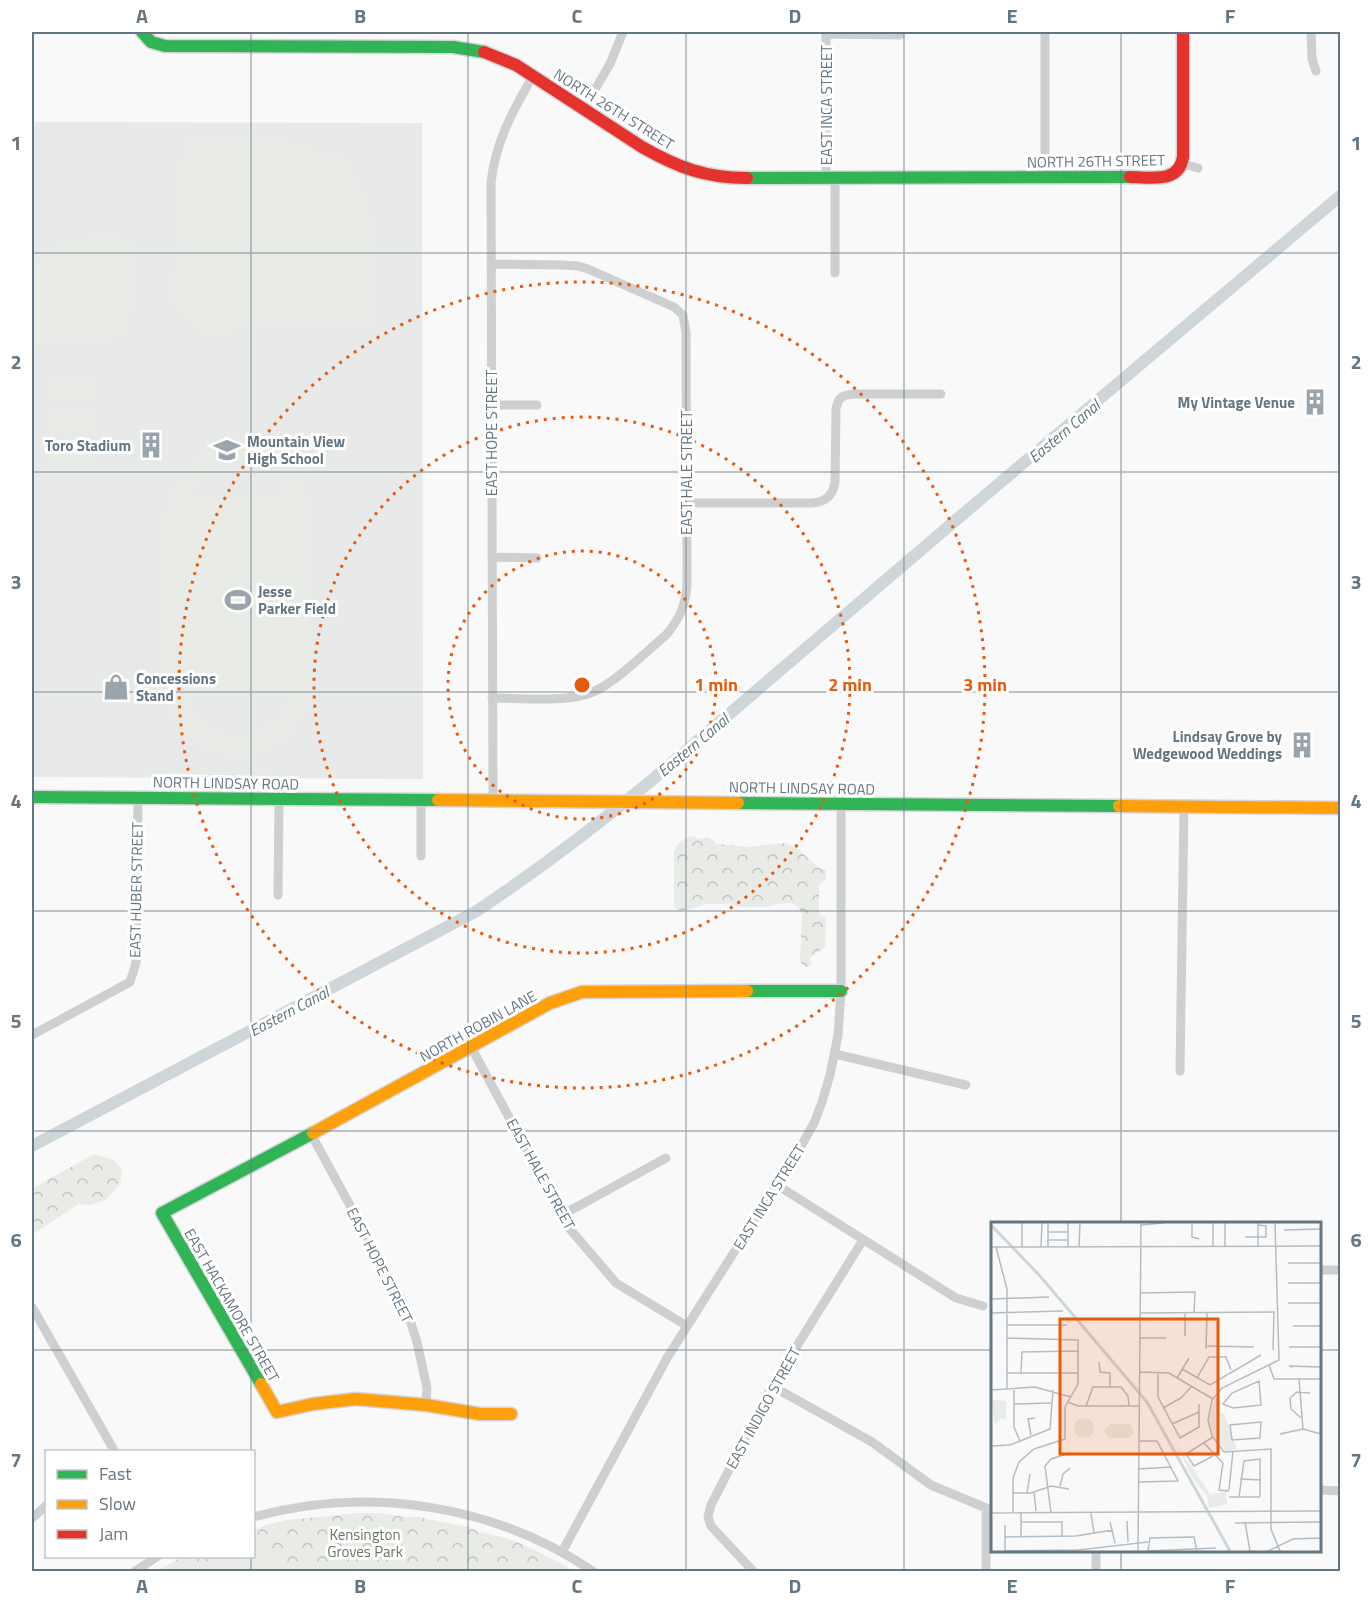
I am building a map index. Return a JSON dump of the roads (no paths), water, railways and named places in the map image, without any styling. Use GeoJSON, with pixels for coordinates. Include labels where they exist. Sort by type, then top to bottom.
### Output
{"type":"FeatureCollection","features":[{"type":"Feature","properties":{"kind":"street"},"geometry":{"type":"LineString","coordinates":[[584,108],[607,71],[623,32]]}},
{"type":"Feature","properties":{"kind":"street"},"geometry":{"type":"LineString","coordinates":[[1045,32],[1045,177]]}},
{"type":"Feature","properties":{"kind":"street"},"geometry":{"type":"LineString","coordinates":[[1183,32],[1180,168],[1198,168]]}},
{"type":"Feature","properties":{"kind":"street"},"geometry":{"type":"LineString","coordinates":[[1311,32],[1311,60],[1316,70]]}},
{"type":"Feature","properties":{"kind":"street"},"geometry":{"type":"LineString","coordinates":[[826,33],[900,35]]}},
{"type":"Feature","properties":{"kind":"street","name":"EAST INCA STREET"},"geometry":{"type":"LineString","coordinates":[[826,33],[835,273]]}},
{"type":"Feature","properties":{"kind":"street","name":"NORTH 26TH STREET"},"geometry":{"type":"LineString","coordinates":[[145,36],[153,44],[165,46],[463,48],[484,51],[506,59],[653,154],[688,170],[713,176],[740,178],[1164,177],[1180,168]]}},
{"type":"Feature","properties":{"kind":"street","name":"EAST HOPE STREET"},"geometry":{"type":"LineString","coordinates":[[493,800],[490,197],[495,156],[510,116],[533,76]]}},
{"type":"Feature","properties":{"kind":"street","name":"EAST HALE STREET"},"geometry":{"type":"LineString","coordinates":[[491,264],[578,266],[679,310],[683,315],[686,333],[686,595],[680,616],[666,635],[610,682],[584,696],[492,698]]}},
{"type":"Feature","properties":{"kind":"street"},"geometry":{"type":"LineString","coordinates":[[686,503],[812,503],[824,501],[832,494],[835,482],[836,409],[839,399],[853,394],[941,394]]}},
{"type":"Feature","properties":{"kind":"street"},"geometry":{"type":"LineString","coordinates":[[491,405],[537,405]]}},
{"type":"Feature","properties":{"kind":"street"},"geometry":{"type":"LineString","coordinates":[[492,557],[537,558]]}},
{"type":"Feature","properties":{"kind":"street","name":"NORTH LINDSAY ROAD"},"geometry":{"type":"LineString","coordinates":[[32,797],[1341,808]]}},
{"type":"Feature","properties":{"kind":"street","name":"EAST HUBER STREET"},"geometry":{"type":"LineString","coordinates":[[32,1035],[130,982],[136,963],[138,797]]}},
{"type":"Feature","properties":{"kind":"street"},"geometry":{"type":"LineString","coordinates":[[278,895],[279,799]]}},
{"type":"Feature","properties":{"kind":"street"},"geometry":{"type":"LineString","coordinates":[[421,800],[421,856]]}},
{"type":"Feature","properties":{"kind":"street","name":"EAST INCA STREET"},"geometry":{"type":"LineString","coordinates":[[562,1552],[667,1358],[800,1148],[814,1123],[822,1102],[835,1054],[841,991],[841,803]]}},
{"type":"Feature","properties":{"kind":"street"},"geometry":{"type":"LineString","coordinates":[[1180,1071],[1184,806]]}},
{"type":"Feature","properties":{"kind":"street","name":"NORTH ROBIN LANE"},"geometry":{"type":"LineString","coordinates":[[162,1213],[550,1003],[582,992],[841,991]]}},
{"type":"Feature","properties":{"kind":"street","name":"EAST HALE STREET"},"geometry":{"type":"LineString","coordinates":[[471,1047],[569,1228],[616,1283],[687,1326]]}},
{"type":"Feature","properties":{"kind":"street"},"geometry":{"type":"LineString","coordinates":[[835,1054],[966,1085]]}},
{"type":"Feature","properties":{"kind":"street","name":"EAST HOPE STREET"},"geometry":{"type":"LineString","coordinates":[[311,1134],[406,1308],[417,1342],[427,1388],[426,1405]]}},
{"type":"Feature","properties":{"kind":"street"},"geometry":{"type":"LineString","coordinates":[[562,1215],[666,1158]]}},
{"type":"Feature","properties":{"kind":"street"},"geometry":{"type":"LineString","coordinates":[[777,1185],[956,1298],[983,1306]]}},
{"type":"Feature","properties":{"kind":"street","name":"EAST HACKAMORE STREET"},"geometry":{"type":"LineString","coordinates":[[162,1213],[277,1412],[312,1404],[356,1399],[426,1405]]}},
{"type":"Feature","properties":{"kind":"street","name":"EAST INDIGO STREET"},"geometry":{"type":"LineString","coordinates":[[754,1572],[711,1526],[708,1516],[713,1500],[772,1386],[863,1240]]}},
{"type":"Feature","properties":{"kind":"street"},"geometry":{"type":"LineString","coordinates":[[1321,1270],[1341,1270]]}},
{"type":"Feature","properties":{"kind":"street"},"geometry":{"type":"LineString","coordinates":[[32,1307],[114,1450]]}},
{"type":"Feature","properties":{"kind":"street"},"geometry":{"type":"LineString","coordinates":[[772,1386],[873,1442],[931,1485],[986,1508],[986,1572]]}},
{"type":"Feature","properties":{"kind":"street"},"geometry":{"type":"LineString","coordinates":[[426,1405],[480,1414],[511,1414]]}},
{"type":"Feature","properties":{"kind":"street"},"geometry":{"type":"LineString","coordinates":[[1321,1490],[1341,1491]]}},
{"type":"Feature","properties":{"kind":"street"},"geometry":{"type":"LineString","coordinates":[[255,1517],[291,1508],[322,1504],[368,1502],[437,1508],[487,1521],[548,1544],[594,1572]]}},
{"type":"Feature","properties":{"kind":"street"},"geometry":{"type":"LineString","coordinates":[[32,1518],[45,1507]]}},
{"type":"Feature","properties":{"kind":"street"},"geometry":{"type":"LineString","coordinates":[[1096,1552],[1096,1572]]}},
{"type":"Feature","properties":{"kind":"street"},"geometry":{"type":"LineString","coordinates":[[134,1572],[156,1558]]}},
{"type":"Feature","properties":{"kind":"waterway","name":"Eastern Canal"},"geometry":{"type":"LineString","coordinates":[[32,1146],[475,912],[543,865],[652,780],[1340,196]]}},
{"type":"Feature","properties":{"kind":"place","name":"My Vintage Venue"},"geometry":{"type":"Point","coordinates":[1315,402]}},
{"type":"Feature","properties":{"kind":"place","name":"Toro Stadium"},"geometry":{"type":"Point","coordinates":[151,445]}},
{"type":"Feature","properties":{"kind":"place","name":"Mountain View High School"},"geometry":{"type":"Point","coordinates":[227,450]}},
{"type":"Feature","properties":{"kind":"place","name":"Jesse Parker Field"},"geometry":{"type":"Point","coordinates":[238,600]}},
{"type":"Feature","properties":{"kind":"place","name":"Concessions Stand"},"geometry":{"type":"Point","coordinates":[116,687]}},
{"type":"Feature","properties":{"kind":"place","name":"Lindsay Grove by Wedgewood Weddings"},"geometry":{"type":"Point","coordinates":[1302,745]}},
{"type":"Feature","properties":{"kind":"park label","name":"Kensington Groves Park"},"geometry":{"type":"Point","coordinates":[365,1542]}}]}
